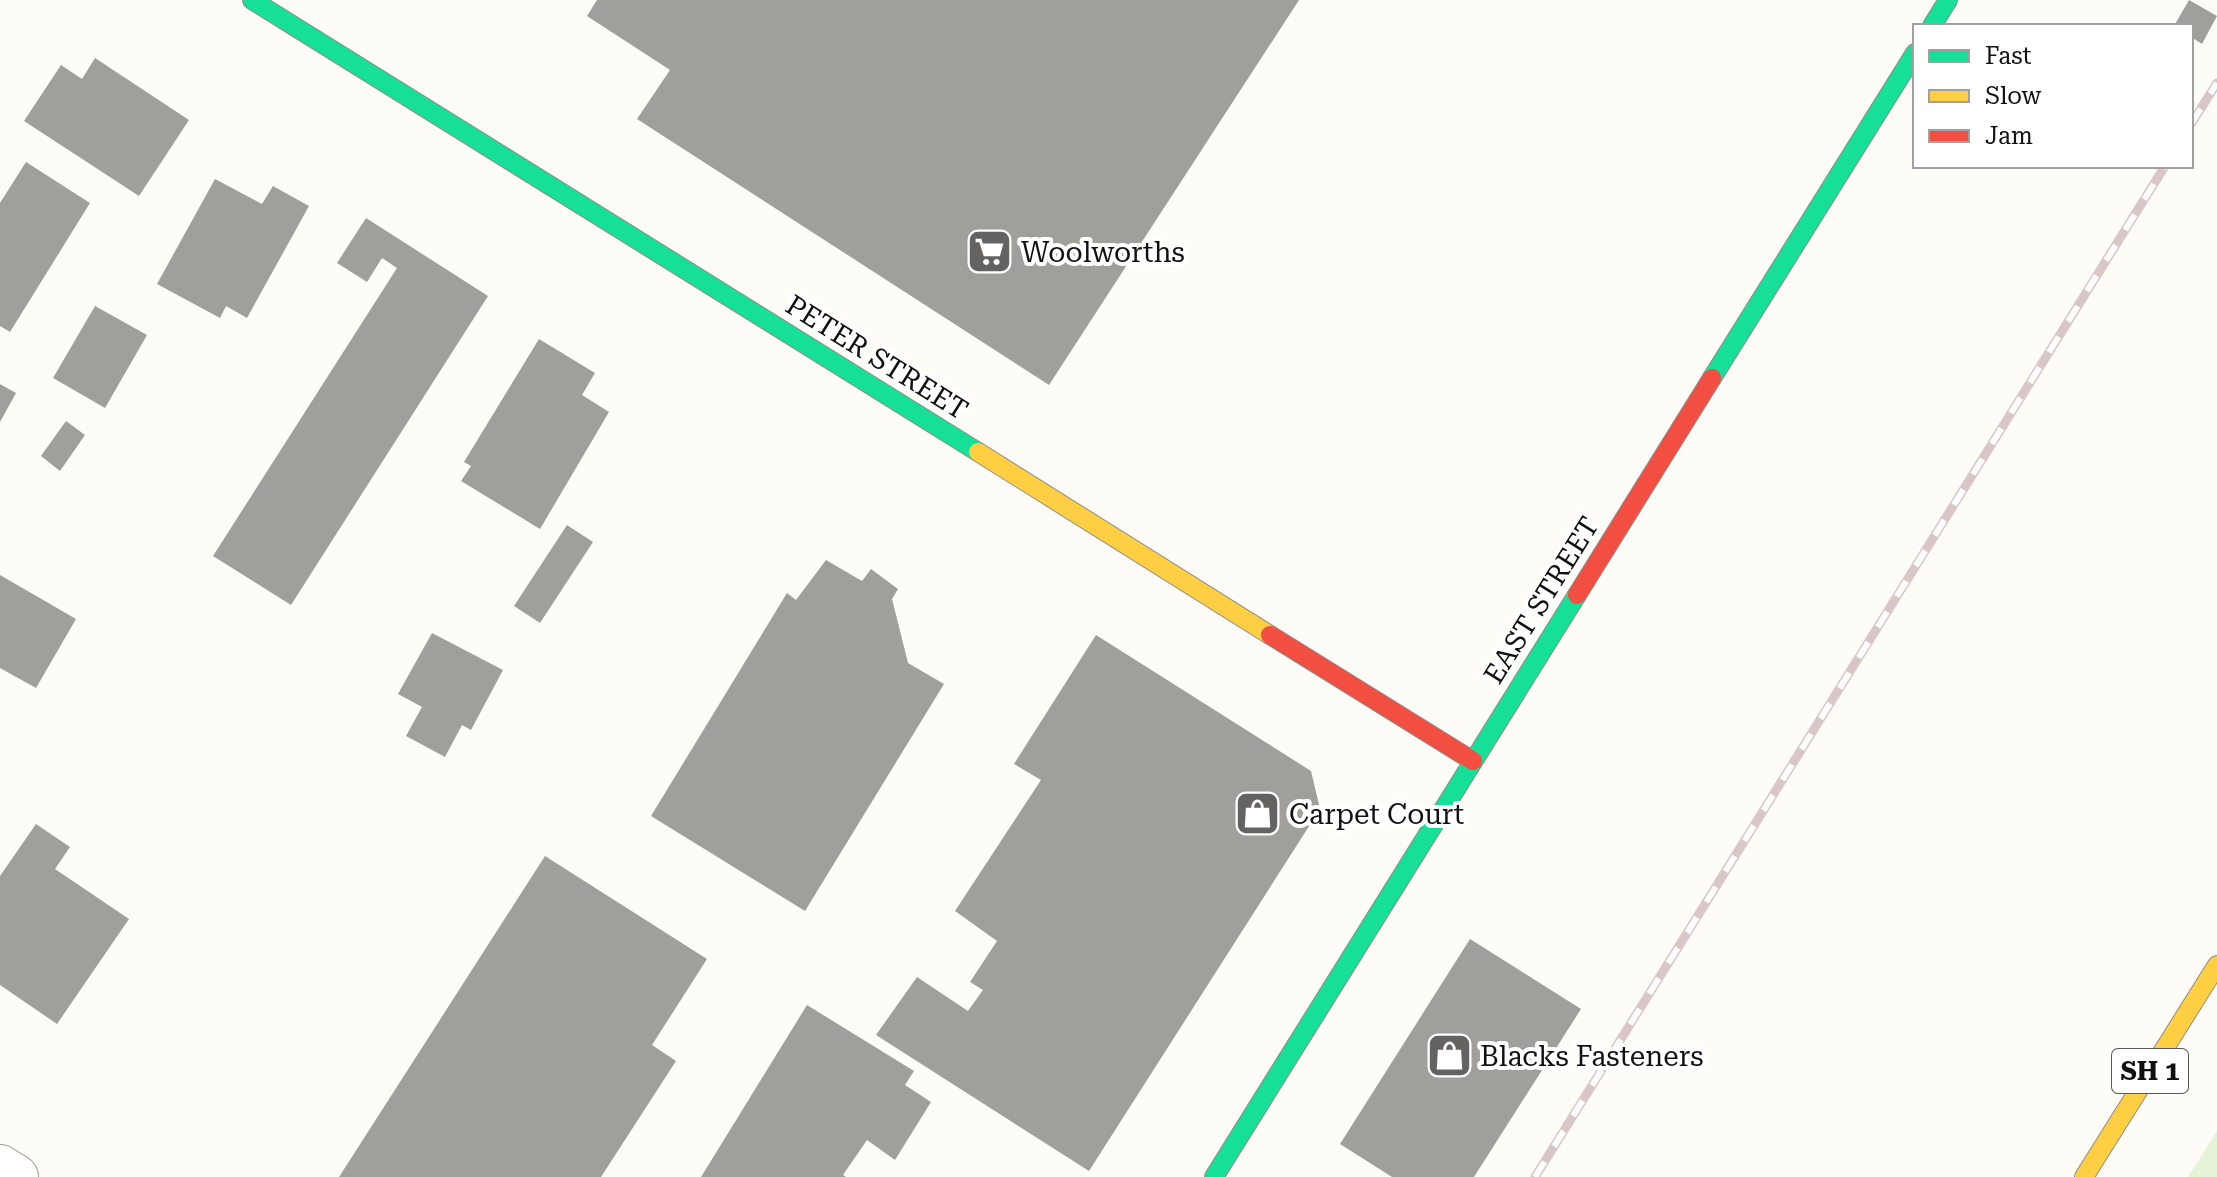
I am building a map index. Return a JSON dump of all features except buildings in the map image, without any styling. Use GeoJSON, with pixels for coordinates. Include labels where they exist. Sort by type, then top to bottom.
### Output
{"type":"FeatureCollection","features":[{"type":"Feature","properties":{"kind":"main road","name":"PETER STREET"},"geometry":{"type":"LineString","coordinates":[[252,0],[1473,761]]}},
{"type":"Feature","properties":{"kind":"main road"},"geometry":{"type":"LineString","coordinates":[[1933,24],[1948,0]]}},
{"type":"Feature","properties":{"kind":"main road","name":"EAST STREET"},"geometry":{"type":"LineString","coordinates":[[1214,1177],[1913,56]]}},
{"type":"Feature","properties":{"kind":"main road","name":"SH 1"},"geometry":{"type":"LineString","coordinates":[[2084,1177],[2217,965]]}},
{"type":"Feature","properties":{"kind":"street"},"geometry":{"type":"LineString","coordinates":[[0,1167],[16,1177]]}},
{"type":"Feature","properties":{"kind":"green space"},"geometry":{"type":"Polygon","coordinates":[[[2217,1131],[2217,1177],[2188,1177],[2217,1131]]]}},
{"type":"Feature","properties":{"kind":"railway"},"geometry":{"type":"LineString","coordinates":[[2193,121],[2217,83]]}},
{"type":"Feature","properties":{"kind":"railway"},"geometry":{"type":"LineString","coordinates":[[1535,1177],[2164,168]]}},
{"type":"Feature","properties":{"kind":"traffic: fast"},"geometry":{"type":"LineString","coordinates":[[252,0],[978,452]]}},
{"type":"Feature","properties":{"kind":"traffic: fast"},"geometry":{"type":"LineString","coordinates":[[1933,24],[1948,0]]}},
{"type":"Feature","properties":{"kind":"traffic: fast"},"geometry":{"type":"LineString","coordinates":[[1712,378],[1913,56]]}},
{"type":"Feature","properties":{"kind":"traffic: fast"},"geometry":{"type":"LineString","coordinates":[[1214,1177],[1577,595]]}},
{"type":"Feature","properties":{"kind":"traffic: slow"},"geometry":{"type":"LineString","coordinates":[[978,452],[1270,635]]}},
{"type":"Feature","properties":{"kind":"traffic: slow"},"geometry":{"type":"LineString","coordinates":[[2084,1177],[2217,965]]}},
{"type":"Feature","properties":{"kind":"traffic: jam"},"geometry":{"type":"LineString","coordinates":[[1577,595],[1712,378]]}},
{"type":"Feature","properties":{"kind":"traffic: jam"},"geometry":{"type":"LineString","coordinates":[[1270,635],[1473,761]]}},
{"type":"Feature","properties":{"kind":"place","name":"Woolworths"},"geometry":{"type":"Point","coordinates":[990,252]}},
{"type":"Feature","properties":{"kind":"place","name":"Carpet Court"},"geometry":{"type":"Point","coordinates":[1258,814]}},
{"type":"Feature","properties":{"kind":"place","name":"Blacks Fasteners"},"geometry":{"type":"Point","coordinates":[1449,1056]}}]}
